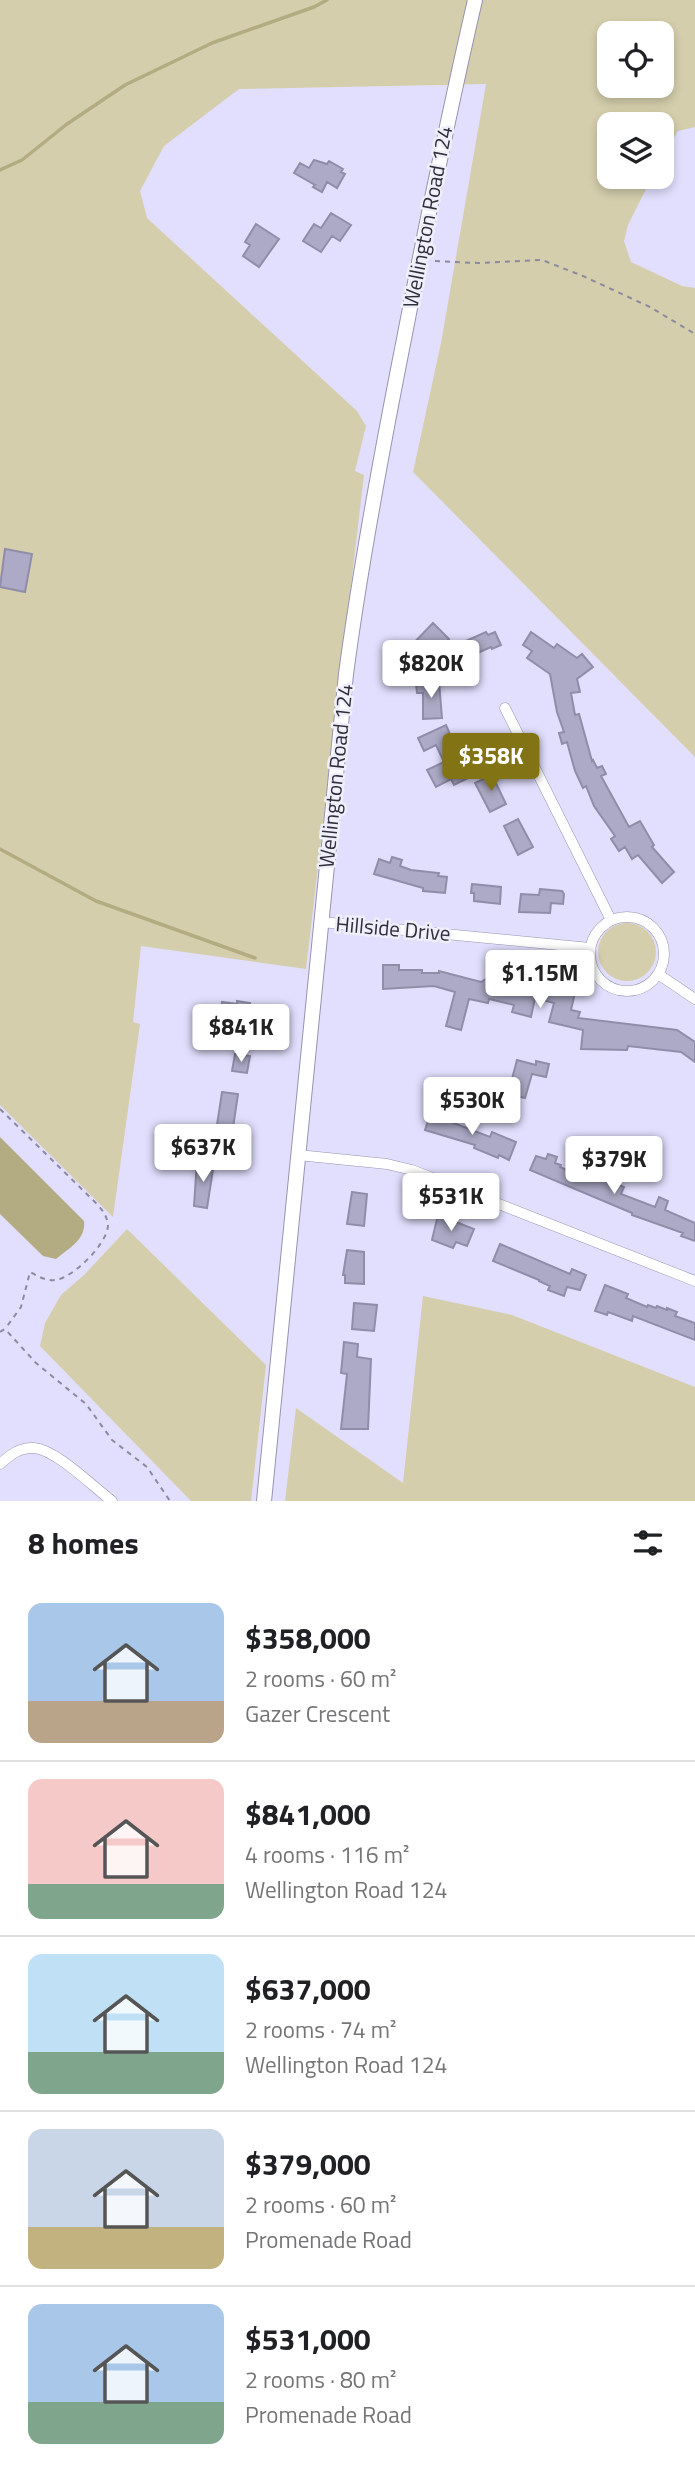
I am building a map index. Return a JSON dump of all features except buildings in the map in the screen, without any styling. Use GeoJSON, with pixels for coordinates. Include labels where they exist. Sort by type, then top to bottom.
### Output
{"type":"FeatureCollection","features":[{"type":"Feature","properties":{"kind":"main road","name":"Wellington Road 124"},"geometry":{"type":"LineString","coordinates":[[264,1501],[346,674],[356,599],[444,133],[475,0]]}},
{"type":"Feature","properties":{"kind":"street"},"geometry":{"type":"LineString","coordinates":[[505,708],[611,920]]}},
{"type":"Feature","properties":{"kind":"street"},"geometry":{"type":"LineString","coordinates":[[635,918],[656,931],[664,954],[658,974],[647,985],[634,990],[613,988],[596,975],[590,962],[590,948],[601,927],[611,920],[635,918]]}},
{"type":"Feature","properties":{"kind":"street","name":"Hillside Drive"},"geometry":{"type":"LineString","coordinates":[[321,922],[590,948]]}},
{"type":"Feature","properties":{"kind":"street"},"geometry":{"type":"LineString","coordinates":[[658,974],[695,999]]}},
{"type":"Feature","properties":{"kind":"street"},"geometry":{"type":"LineString","coordinates":[[298,1155],[387,1164],[412,1170],[695,1281]]}},
{"type":"Feature","properties":{"kind":"street"},"geometry":{"type":"LineString","coordinates":[[0,1464],[16,1451],[34,1448],[51,1454],[111,1501]]}},
{"type":"Feature","properties":{"kind":"path"},"geometry":{"type":"LineString","coordinates":[[420,258],[450,263],[542,260],[650,307],[695,334]]}},
{"type":"Feature","properties":{"kind":"path"},"geometry":{"type":"LineString","coordinates":[[0,1109],[98,1205],[108,1222],[102,1242],[72,1272],[54,1280],[45,1280],[30,1272],[21,1307],[0,1332]]}},
{"type":"Feature","properties":{"kind":"path"},"geometry":{"type":"LineString","coordinates":[[5,1329],[37,1363],[86,1404],[112,1440],[147,1467],[170,1501]]}},
{"type":"Feature","properties":{"kind":"shaded area"},"geometry":{"type":"Polygon","coordinates":[[[0,0],[695,0],[695,127],[678,131],[674,137],[674,112],[597,112],[597,189],[646,189],[628,225],[624,241],[631,262],[682,286],[695,288],[695,757],[413,472],[441,343],[486,84],[239,89],[164,146],[140,191],[147,218],[357,411],[366,426],[355,471],[364,475],[306,969],[141,946],[133,1022],[140,1024],[113,1217],[0,1105],[0,0]]]}},
{"type":"Feature","properties":{"kind":"shaded area"},"geometry":{"type":"Polygon","coordinates":[[[621,923],[633,923],[648,931],[656,946],[656,958],[648,973],[633,981],[621,981],[606,973],[598,958],[598,946],[606,931],[621,923]]]}},
{"type":"Feature","properties":{"kind":"shaded area"},"geometry":{"type":"Polygon","coordinates":[[[0,1137],[84,1221],[79,1238],[56,1259],[43,1256],[0,1214],[0,1137]]]}},
{"type":"Feature","properties":{"kind":"shaded area"},"geometry":{"type":"Polygon","coordinates":[[[127,1229],[266,1365],[251,1501],[191,1501],[40,1346],[45,1323],[61,1295],[84,1275],[127,1229]]]}},
{"type":"Feature","properties":{"kind":"shaded area"},"geometry":{"type":"Polygon","coordinates":[[[423,1296],[512,1315],[695,1387],[695,1501],[285,1501],[296,1408],[403,1483],[423,1296]]]}},
{"type":"Feature","properties":{"kind":"waterway"},"geometry":{"type":"LineString","coordinates":[[0,170],[22,160],[67,124],[125,85],[212,43],[327,0]]}},
{"type":"Feature","properties":{"kind":"waterway"},"geometry":{"type":"LineString","coordinates":[[0,849],[96,901],[255,958]]}}]}
